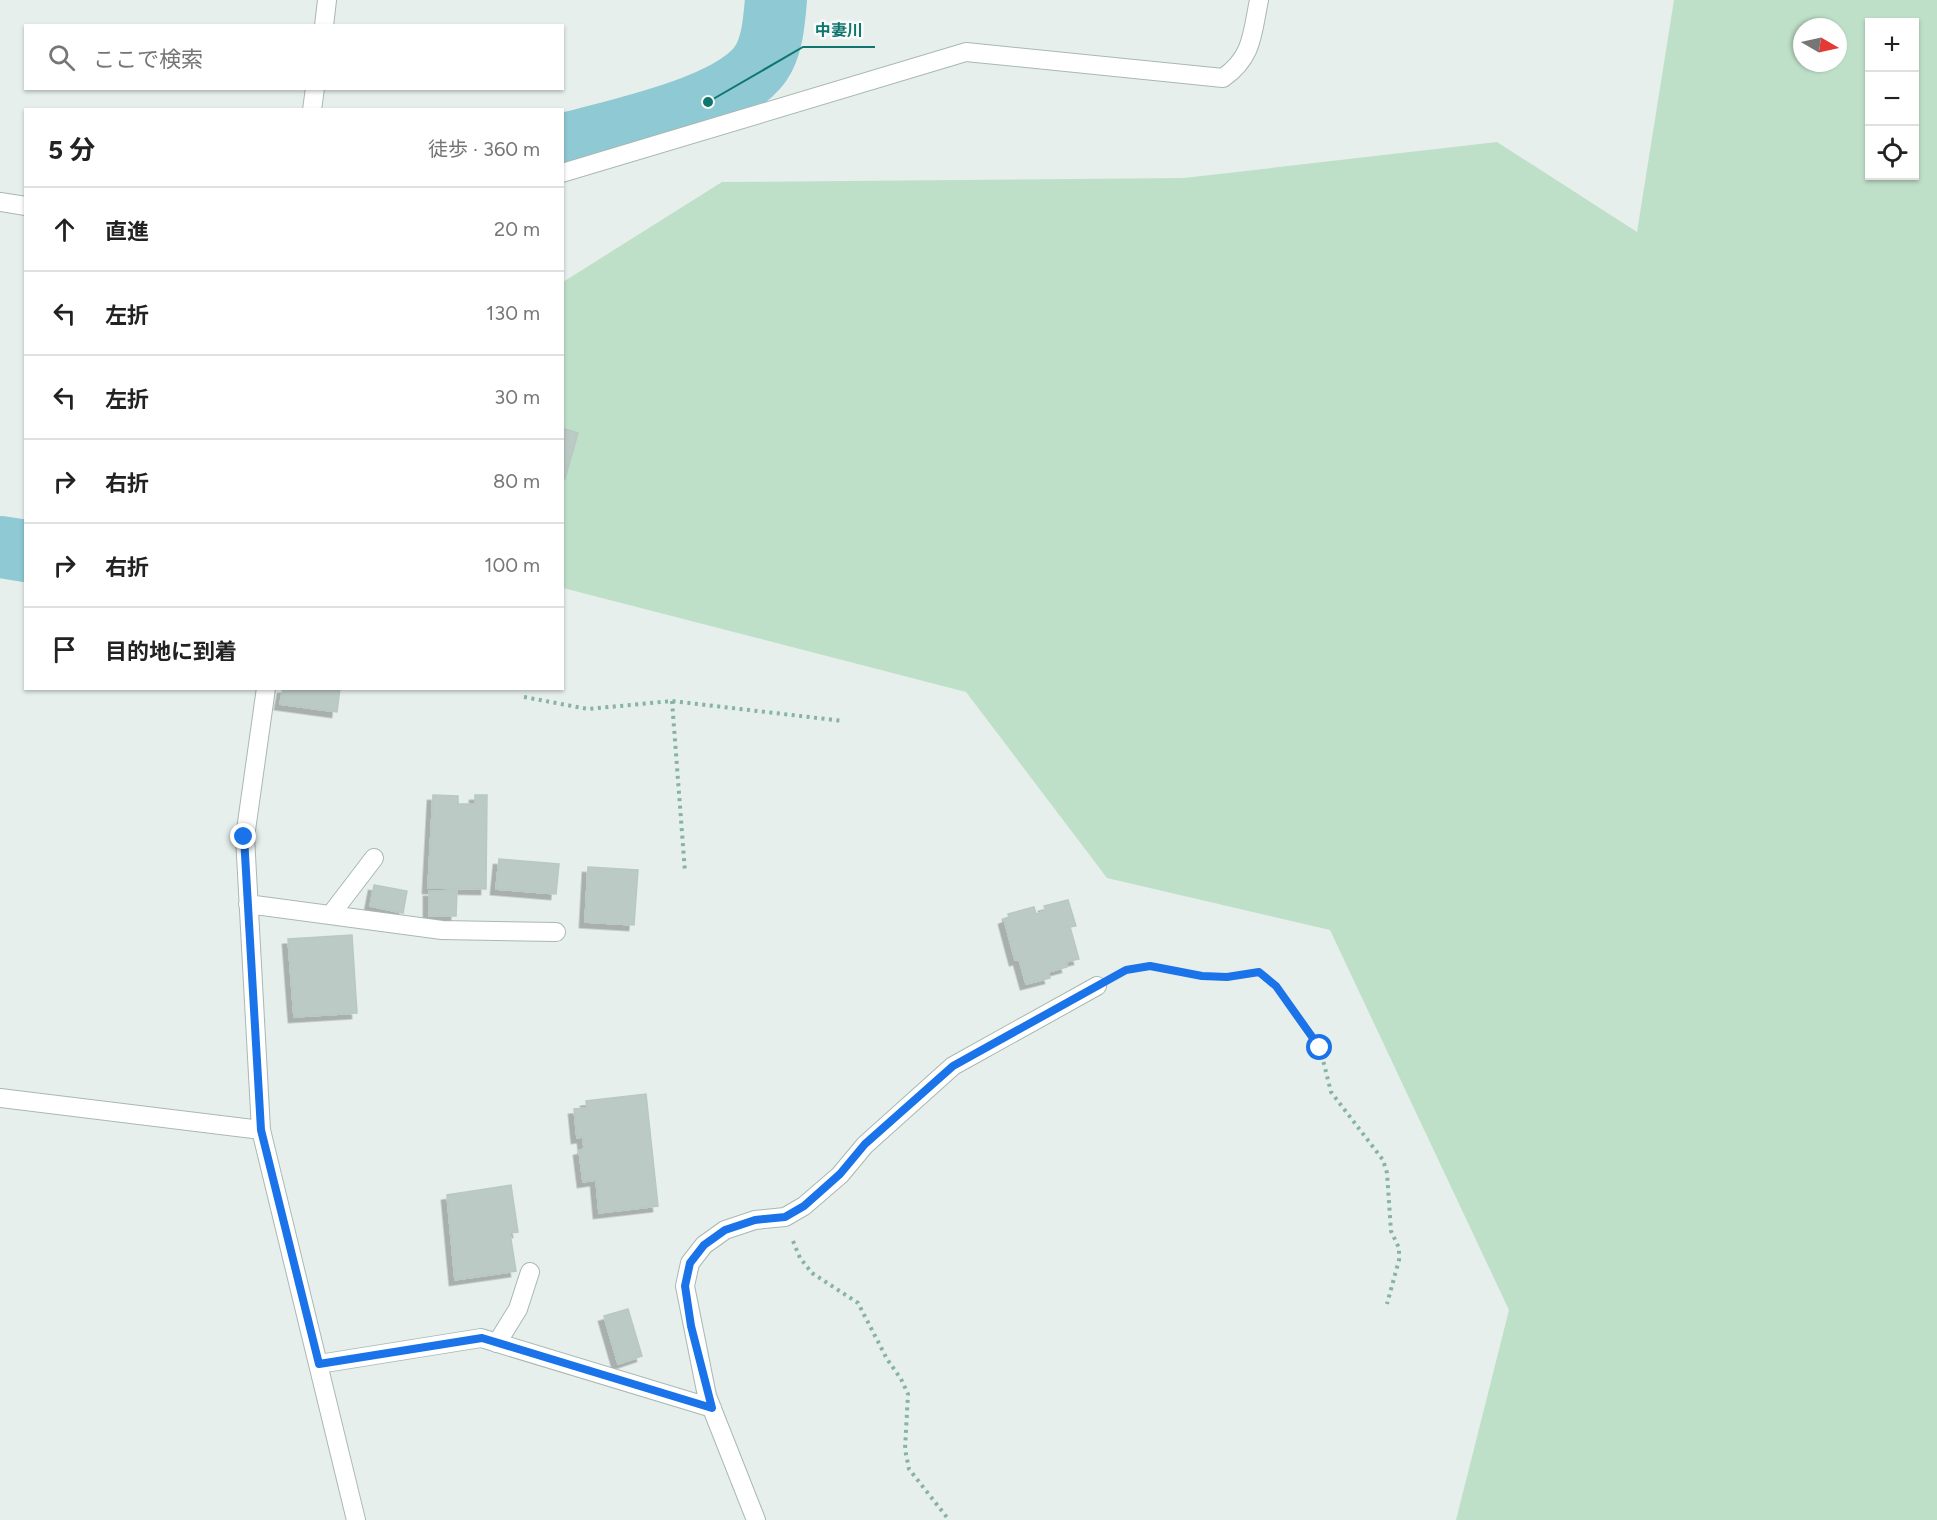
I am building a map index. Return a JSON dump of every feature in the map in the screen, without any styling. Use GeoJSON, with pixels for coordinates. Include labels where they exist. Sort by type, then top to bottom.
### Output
{"type":"FeatureCollection","features":[{"type":"Feature","properties":{"kind":"street"},"geometry":{"type":"LineString","coordinates":[[324,24],[327,0]]}},
{"type":"Feature","properties":{"kind":"street"},"geometry":{"type":"LineString","coordinates":[[564,172],[966,52],[1223,78],[1239,67],[1250,49],[1259,0]]}},
{"type":"Feature","properties":{"kind":"street"},"geometry":{"type":"LineString","coordinates":[[312,108],[315,90]]}},
{"type":"Feature","properties":{"kind":"street"},"geometry":{"type":"LineString","coordinates":[[0,202],[24,206]]}},
{"type":"Feature","properties":{"kind":"street"},"geometry":{"type":"LineString","coordinates":[[266,690],[244,837],[261,1130],[356,1520]]}},
{"type":"Feature","properties":{"kind":"street"},"geometry":{"type":"LineString","coordinates":[[332,914],[374,858]]}},
{"type":"Feature","properties":{"kind":"street"},"geometry":{"type":"LineString","coordinates":[[248,904],[442,930],[556,932]]}},
{"type":"Feature","properties":{"kind":"street"},"geometry":{"type":"LineString","coordinates":[[756,1520],[712,1408],[685,1286],[690,1263],[704,1245],[725,1230],[755,1220],[785,1217],[804,1206],[840,1174],[865,1144],[953,1066],[1097,986]]}},
{"type":"Feature","properties":{"kind":"street"},"geometry":{"type":"LineString","coordinates":[[0,1098],[261,1130]]}},
{"type":"Feature","properties":{"kind":"street"},"geometry":{"type":"LineString","coordinates":[[497,1343],[518,1309],[530,1272]]}},
{"type":"Feature","properties":{"kind":"street"},"geometry":{"type":"LineString","coordinates":[[319,1364],[482,1338],[712,1408]]}},
{"type":"Feature","properties":{"kind":"path"},"geometry":{"type":"LineString","coordinates":[[525,697],[588,709],[672,701],[843,721]]}},
{"type":"Feature","properties":{"kind":"path"},"geometry":{"type":"LineString","coordinates":[[672,701],[685,873]]}},
{"type":"Feature","properties":{"kind":"path"},"geometry":{"type":"LineString","coordinates":[[1097,986],[1126,970],[1150,966],[1202,976],[1241,977],[1259,972],[1276,986],[1320,1048],[1331,1092],[1383,1161],[1387,1173],[1391,1231],[1399,1248],[1399,1260],[1387,1304]]}},
{"type":"Feature","properties":{"kind":"path"},"geometry":{"type":"LineString","coordinates":[[785,1217],[800,1258],[812,1273],[858,1303],[887,1359],[901,1378],[908,1394],[904,1449],[909,1468],[949,1520]]}},
{"type":"Feature","properties":{"kind":"green space"},"geometry":{"type":"Polygon","coordinates":[[[1674,0],[1937,0],[1937,1520],[1456,1520],[1509,1310],[1330,930],[1107,878],[966,692],[564,588],[564,281],[722,182],[1184,178],[1497,142],[1637,232],[1674,0]]]}},
{"type":"Feature","properties":{"kind":"building"},"geometry":{"type":"Polygon","coordinates":[[[564,429],[578,433],[564,479],[564,429]]]}},
{"type":"Feature","properties":{"kind":"building"},"geometry":{"type":"Polygon","coordinates":[[[283,690],[340,690],[337,712],[280,704],[283,690]]]}},
{"type":"Feature","properties":{"kind":"building"},"geometry":{"type":"Polygon","coordinates":[[[433,795],[458,796],[458,804],[475,804],[475,795],[487,795],[486,889],[428,888],[433,795]]]}},
{"type":"Feature","properties":{"kind":"building"},"geometry":{"type":"Polygon","coordinates":[[[499,859],[559,864],[556,894],[496,889],[499,859]]]}},
{"type":"Feature","properties":{"kind":"building"},"geometry":{"type":"Polygon","coordinates":[[[588,867],[638,870],[634,925],[585,922],[588,867]]]}},
{"type":"Feature","properties":{"kind":"building"},"geometry":{"type":"Polygon","coordinates":[[[374,885],[407,891],[403,913],[370,906],[374,885]]]}},
{"type":"Feature","properties":{"kind":"building"},"geometry":{"type":"Polygon","coordinates":[[[429,891],[457,891],[456,916],[429,916],[429,891]]]}},
{"type":"Feature","properties":{"kind":"building"},"geometry":{"type":"Polygon","coordinates":[[[1068,900],[1076,926],[1070,927],[1079,959],[1066,962],[1067,967],[1048,972],[1050,978],[1026,984],[1019,959],[1015,960],[1004,919],[1009,917],[1008,914],[1034,907],[1036,914],[1046,911],[1044,906],[1068,900]]]}},
{"type":"Feature","properties":{"kind":"building"},"geometry":{"type":"Polygon","coordinates":[[[352,935],[357,1013],[294,1017],[288,939],[352,935]]]}},
{"type":"Feature","properties":{"kind":"building"},"geometry":{"type":"Polygon","coordinates":[[[646,1094],[658,1206],[599,1213],[596,1180],[583,1182],[579,1150],[584,1149],[583,1137],[577,1138],[574,1109],[587,1108],[586,1101],[646,1094]]]}},
{"type":"Feature","properties":{"kind":"building"},"geometry":{"type":"Polygon","coordinates":[[[511,1185],[518,1232],[510,1233],[516,1271],[455,1280],[447,1195],[511,1185]]]}},
{"type":"Feature","properties":{"kind":"building"},"geometry":{"type":"Polygon","coordinates":[[[628,1309],[642,1356],[618,1364],[604,1316],[628,1309]]]}},
{"type":"Feature","properties":{"kind":"waterway"},"geometry":{"type":"LineString","coordinates":[[564,144],[673,114],[729,90],[751,75],[764,58],[771,37],[776,0]]}},
{"type":"Feature","properties":{"kind":"waterway"},"geometry":{"type":"LineString","coordinates":[[0,547],[24,551]]}},
{"type":"Feature","properties":{"kind":"place","name":"中妻川"},"geometry":{"type":"Point","coordinates":[708,102]}},
{"type":"Feature","properties":{"kind":"route"},"geometry":{"type":"LineString","coordinates":[[244,837],[261,1130],[319,1364],[482,1338],[712,1408],[707,1396],[691,1326],[685,1286],[690,1263],[704,1245],[725,1230],[755,1220],[785,1217],[804,1206],[840,1174],[865,1144],[953,1066],[1126,970],[1150,966],[1202,976],[1241,977],[1259,972],[1276,986],[1320,1048]]}}]}
